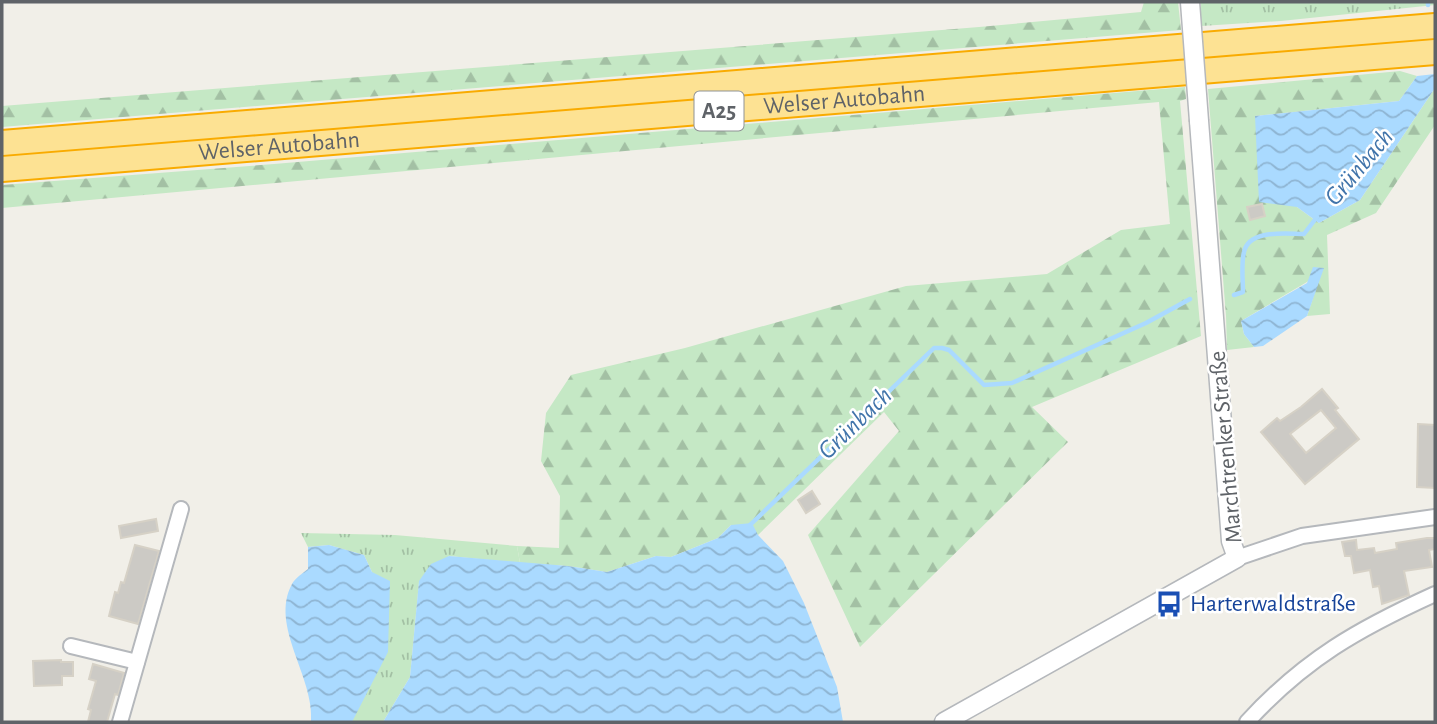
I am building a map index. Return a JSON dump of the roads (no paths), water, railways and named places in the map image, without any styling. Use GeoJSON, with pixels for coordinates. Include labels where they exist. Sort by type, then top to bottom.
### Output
{"type":"FeatureCollection","features":[{"type":"Feature","properties":{"kind":"highway","name":"Welser Autobahn"},"geometry":{"type":"LineString","coordinates":[[2,143],[1435,26]]}},
{"type":"Feature","properties":{"kind":"highway","name":"Welser Autobahn"},"geometry":{"type":"LineString","coordinates":[[2,169],[1435,52]]}},
{"type":"Feature","properties":{"kind":"street","name":"Marchtrenker Straße"},"geometry":{"type":"LineString","coordinates":[[944,722],[1237,558],[1231,541],[1190,2]]}},
{"type":"Feature","properties":{"kind":"street"},"geometry":{"type":"LineString","coordinates":[[120,722],[181,509]]}},
{"type":"Feature","properties":{"kind":"street"},"geometry":{"type":"LineString","coordinates":[[1237,558],[1302,536],[1435,517]]}},
{"type":"Feature","properties":{"kind":"street"},"geometry":{"type":"LineString","coordinates":[[1247,722],[1307,665],[1341,641],[1380,619],[1435,594]]}},
{"type":"Feature","properties":{"kind":"street"},"geometry":{"type":"LineString","coordinates":[[71,646],[137,662]]}},
{"type":"Feature","properties":{"kind":"water"},"geometry":{"type":"Polygon","coordinates":[[[1435,74],[1435,88],[1360,200],[1319,223],[1297,207],[1259,202],[1255,116],[1399,101],[1417,76],[1435,74]]]}},
{"type":"Feature","properties":{"kind":"water"},"geometry":{"type":"Polygon","coordinates":[[[1313,267],[1324,268],[1307,316],[1263,346],[1254,347],[1244,334],[1241,321],[1307,283],[1313,267]]]}},
{"type":"Feature","properties":{"kind":"water"},"geometry":{"type":"Polygon","coordinates":[[[752,523],[758,535],[783,561],[804,603],[837,687],[843,722],[383,722],[410,677],[419,581],[431,564],[449,556],[607,572],[656,556],[671,557],[718,538],[731,525],[752,523]]]}},
{"type":"Feature","properties":{"kind":"water"},"geometry":{"type":"Polygon","coordinates":[[[329,545],[364,555],[372,572],[390,581],[388,652],[352,722],[311,722],[306,687],[286,617],[286,600],[292,584],[308,569],[308,547],[329,545]]]}},
{"type":"Feature","properties":{"kind":"waterway","name":"Grünbach"},"geometry":{"type":"LineString","coordinates":[[1234,295],[1243,292],[1244,252],[1253,239],[1269,234],[1304,234],[1317,217]]}},
{"type":"Feature","properties":{"kind":"waterway","name":"Grünbach"},"geometry":{"type":"LineString","coordinates":[[750,525],[934,348],[949,350],[984,385],[1012,383],[1146,323],[1190,299]]}},
{"type":"Feature","properties":{"kind":"place","name":"Harterwaldstraße"},"geometry":{"type":"Point","coordinates":[1169,604]}}]}
